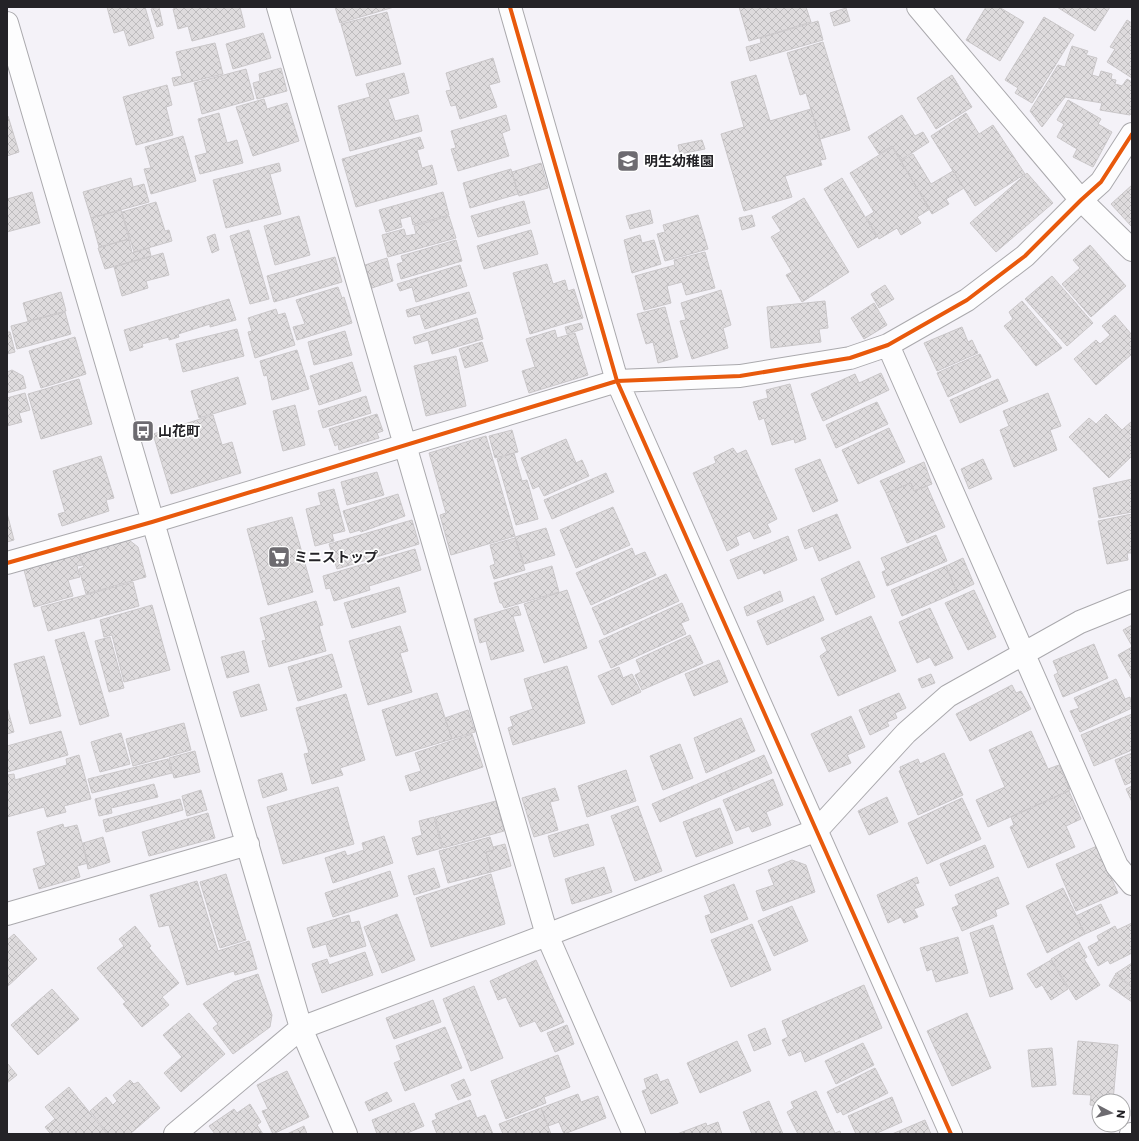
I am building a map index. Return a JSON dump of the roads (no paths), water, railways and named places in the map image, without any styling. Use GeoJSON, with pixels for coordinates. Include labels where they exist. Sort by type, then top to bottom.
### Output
{"type":"FeatureCollection","features":[{"type":"Feature","properties":{"kind":"street"},"geometry":{"type":"LineString","coordinates":[[278,7],[547,935],[634,1134]]}},
{"type":"Feature","properties":{"kind":"street"},"geometry":{"type":"LineString","coordinates":[[510,7],[617,381],[951,1134]]}},
{"type":"Feature","properties":{"kind":"street"},"geometry":{"type":"LineString","coordinates":[[918,7],[1081,200],[1132,250]]}},
{"type":"Feature","properties":{"kind":"street"},"geometry":{"type":"LineString","coordinates":[[7,23],[301,1028],[346,1134]]}},
{"type":"Feature","properties":{"kind":"street"},"geometry":{"type":"LineString","coordinates":[[7,563],[152,522],[617,381],[740,376],[850,358],[888,345],[967,300],[1025,256],[1101,182],[1132,134]]}},
{"type":"Feature","properties":{"kind":"street"},"geometry":{"type":"LineString","coordinates":[[888,345],[1117,866],[1132,884]]}},
{"type":"Feature","properties":{"kind":"street"},"geometry":{"type":"LineString","coordinates":[[175,1134],[301,1028],[547,935],[817,830],[906,733],[948,696],[1002,664],[1024,654],[1080,622],[1132,601]]}},
{"type":"Feature","properties":{"kind":"street"},"geometry":{"type":"LineString","coordinates":[[7,914],[248,844]]}},
{"type":"Feature","properties":{"kind":"place","name":"明生幼稚園"},"geometry":{"type":"Point","coordinates":[628,161]}},
{"type":"Feature","properties":{"kind":"place","name":"山花町"},"geometry":{"type":"Point","coordinates":[143,431]}},
{"type":"Feature","properties":{"kind":"place","name":"ミニストップ"},"geometry":{"type":"Point","coordinates":[279,557]}}]}
